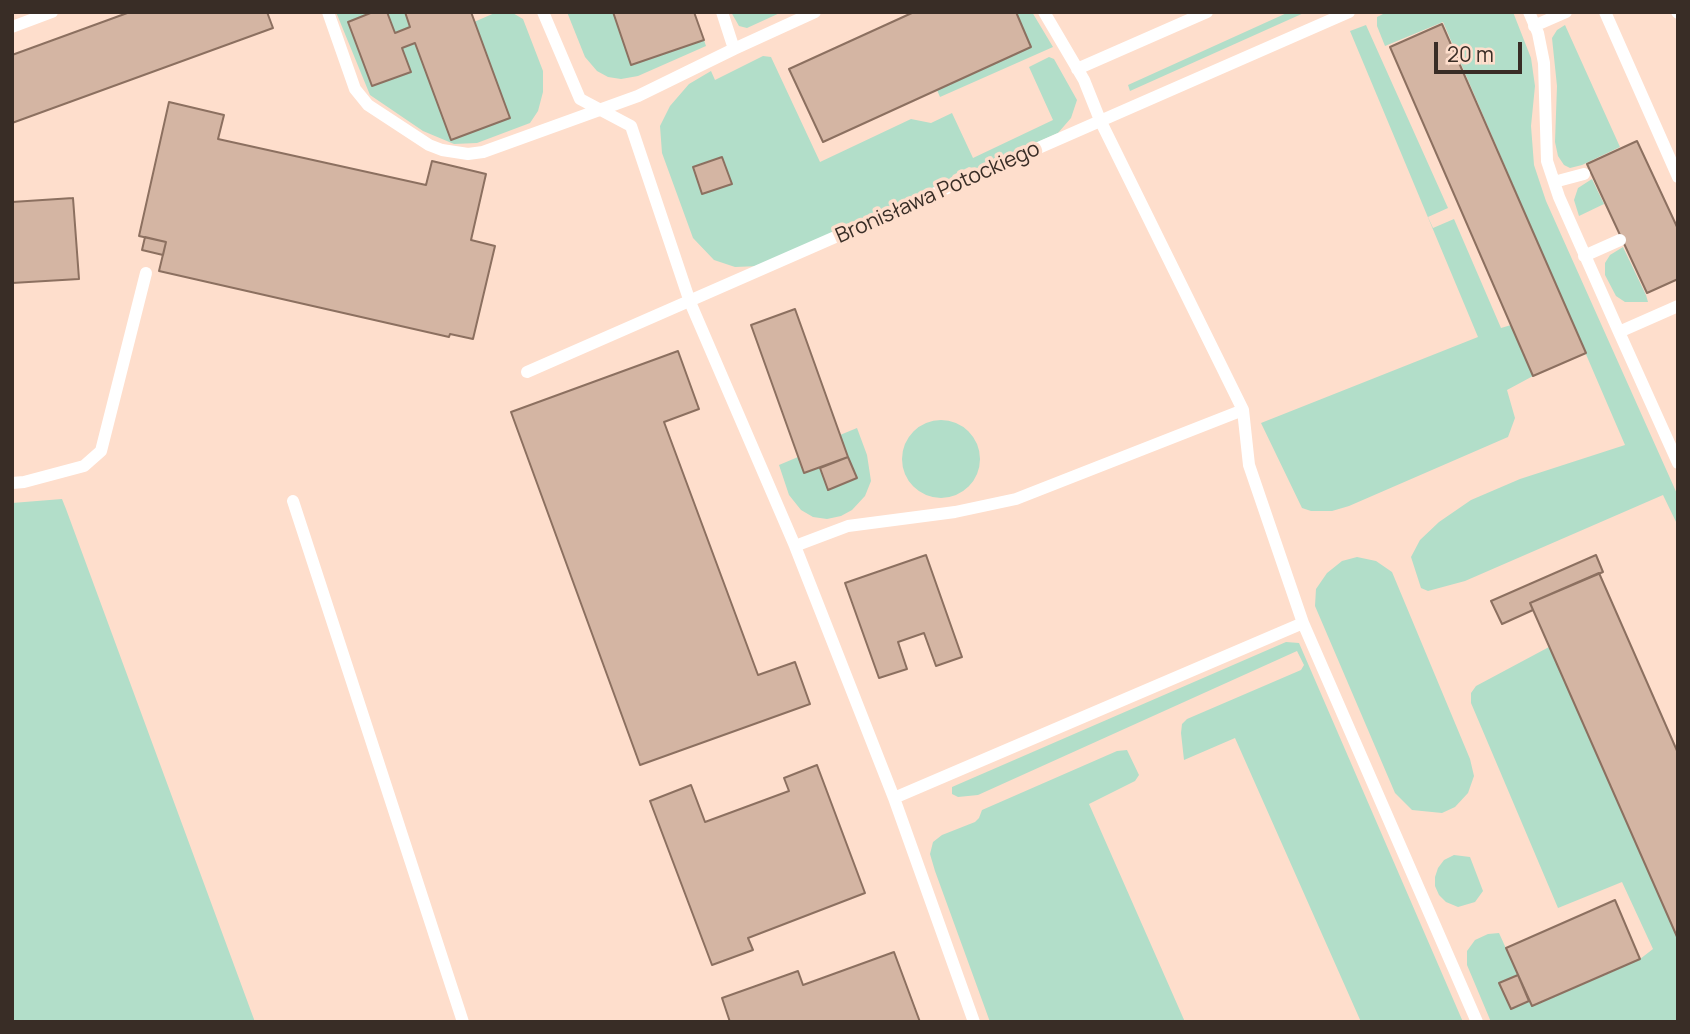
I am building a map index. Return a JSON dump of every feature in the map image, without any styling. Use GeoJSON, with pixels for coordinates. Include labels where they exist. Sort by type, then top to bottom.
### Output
{"type":"FeatureCollection","features":[{"type":"Feature","properties":{"kind":"lane"},"geometry":{"type":"LineString","coordinates":[[12,27],[52,12]]}},
{"type":"Feature","properties":{"kind":"lane"},"geometry":{"type":"LineString","coordinates":[[328,12],[355,89],[368,105],[442,150],[468,154],[483,152],[602,111],[815,12]]}},
{"type":"Feature","properties":{"kind":"lane"},"geometry":{"type":"LineString","coordinates":[[543,12],[580,99],[632,126],[690,302],[795,546],[894,798],[974,1022]]}},
{"type":"Feature","properties":{"kind":"lane"},"geometry":{"type":"LineString","coordinates":[[722,12],[734,49]]}},
{"type":"Feature","properties":{"kind":"lane"},"geometry":{"type":"LineString","coordinates":[[1077,69],[1207,12]]}},
{"type":"Feature","properties":{"kind":"lane","name":"Bronisława Potockiego"},"geometry":{"type":"LineString","coordinates":[[527,372],[1349,12]]}},
{"type":"Feature","properties":{"kind":"lane"},"geometry":{"type":"LineString","coordinates":[[1529,12],[1544,63],[1547,161],[1584,256],[1678,463]]}},
{"type":"Feature","properties":{"kind":"lane"},"geometry":{"type":"LineString","coordinates":[[1534,26],[1566,12]]}},
{"type":"Feature","properties":{"kind":"lane"},"geometry":{"type":"LineString","coordinates":[[1605,12],[1678,177]]}},
{"type":"Feature","properties":{"kind":"lane"},"geometry":{"type":"LineString","coordinates":[[1046,13],[1077,69],[1243,410],[1249,465],[1303,623],[1476,1022]]}},
{"type":"Feature","properties":{"kind":"lane"},"geometry":{"type":"LineString","coordinates":[[1554,182],[1584,174]]}},
{"type":"Feature","properties":{"kind":"lane"},"geometry":{"type":"LineString","coordinates":[[1584,256],[1620,240]]}},
{"type":"Feature","properties":{"kind":"lane"},"geometry":{"type":"LineString","coordinates":[[12,483],[84,466],[101,451],[146,273]]}},
{"type":"Feature","properties":{"kind":"lane"},"geometry":{"type":"LineString","coordinates":[[1619,332],[1678,306]]}},
{"type":"Feature","properties":{"kind":"lane"},"geometry":{"type":"LineString","coordinates":[[795,546],[848,526],[955,512],[1016,499],[1243,410]]}},
{"type":"Feature","properties":{"kind":"lane"},"geometry":{"type":"LineString","coordinates":[[293,501],[463,1022]]}},
{"type":"Feature","properties":{"kind":"lane"},"geometry":{"type":"LineString","coordinates":[[894,798],[1303,623]]}},
{"type":"Feature","properties":{"kind":"green space"},"geometry":{"type":"Polygon","coordinates":[[[336,12],[373,12],[348,22],[372,86],[402,48],[415,43],[452,140],[510,118],[474,22],[497,12],[511,12],[523,19],[543,71],[543,92],[538,111],[530,123],[477,143],[454,144],[423,131],[370,95],[336,12]]]}},
{"type":"Feature","properties":{"kind":"green space"},"geometry":{"type":"Polygon","coordinates":[[[387,12],[405,12],[410,27],[395,33],[387,12]]]}},
{"type":"Feature","properties":{"kind":"green space"},"geometry":{"type":"Polygon","coordinates":[[[567,12],[613,12],[631,65],[704,40],[706,46],[638,76],[621,79],[608,77],[597,71],[585,57],[567,12]]]}},
{"type":"Feature","properties":{"kind":"green space"},"geometry":{"type":"Polygon","coordinates":[[[731,12],[782,12],[747,28],[739,26],[731,12]]]}},
{"type":"Feature","properties":{"kind":"green space"},"geometry":{"type":"Polygon","coordinates":[[[1016,12],[1032,12],[1053,47],[940,97],[937,90],[1031,47],[1016,12]]]}},
{"type":"Feature","properties":{"kind":"green space"},"geometry":{"type":"Polygon","coordinates":[[[1289,12],[1306,12],[1130,91],[1128,85],[1289,12]]]}},
{"type":"Feature","properties":{"kind":"green space"},"geometry":{"type":"Polygon","coordinates":[[[1387,12],[1513,12],[1531,58],[1535,86],[1531,126],[1534,165],[1546,201],[1678,496],[1678,526],[1663,495],[1465,581],[1428,591],[1421,588],[1411,557],[1420,540],[1439,522],[1471,500],[1520,479],[1625,445],[1443,22],[1385,46],[1377,26],[1377,17],[1387,12]]]}},
{"type":"Feature","properties":{"kind":"green space"},"geometry":{"type":"Polygon","coordinates":[[[1366,25],[1448,208],[1428,217],[1433,228],[1454,219],[1501,328],[1511,325],[1533,376],[1507,390],[1515,418],[1508,437],[1349,506],[1332,511],[1311,511],[1302,508],[1261,423],[1478,337],[1350,31],[1366,25]]]}},
{"type":"Feature","properties":{"kind":"green space"},"geometry":{"type":"Polygon","coordinates":[[[1565,25],[1620,147],[1570,168],[1564,165],[1558,156],[1555,142],[1557,86],[1552,38],[1557,30],[1565,25]]]}},
{"type":"Feature","properties":{"kind":"green space"},"geometry":{"type":"Polygon","coordinates":[[[763,56],[771,57],[820,162],[911,119],[931,123],[952,113],[973,158],[1053,120],[1029,67],[1049,57],[1054,59],[1077,100],[1071,118],[1058,133],[977,169],[969,167],[953,175],[951,179],[852,227],[760,266],[735,267],[714,260],[693,238],[662,153],[660,126],[670,106],[689,84],[711,71],[715,80],[763,56]]]}},
{"type":"Feature","properties":{"kind":"green space"},"geometry":{"type":"Polygon","coordinates":[[[1592,179],[1604,204],[1579,216],[1574,200],[1578,188],[1592,179]]]}},
{"type":"Feature","properties":{"kind":"green space"},"geometry":{"type":"Polygon","coordinates":[[[1623,247],[1648,302],[1625,302],[1616,296],[1605,275],[1605,263],[1610,255],[1623,247]]]}},
{"type":"Feature","properties":{"kind":"green space"},"geometry":{"type":"Polygon","coordinates":[[[941,420],[956,423],[973,437],[980,459],[977,474],[963,491],[941,498],[926,495],[909,481],[902,459],[905,444],[919,427],[941,420]]]}},
{"type":"Feature","properties":{"kind":"green space"},"geometry":{"type":"Polygon","coordinates":[[[857,428],[867,455],[871,481],[865,496],[852,510],[841,516],[827,519],[813,517],[801,510],[789,495],[779,465],[798,457],[804,473],[820,468],[828,489],[856,479],[840,435],[857,428]]]}},
{"type":"Feature","properties":{"kind":"green space"},"geometry":{"type":"Polygon","coordinates":[[[62,499],[255,1022],[12,1022],[12,503],[62,499]]]}},
{"type":"Feature","properties":{"kind":"green space"},"geometry":{"type":"Polygon","coordinates":[[[1357,557],[1376,561],[1392,572],[1470,759],[1474,776],[1468,793],[1455,807],[1442,813],[1412,810],[1395,793],[1315,606],[1316,589],[1327,573],[1342,561],[1357,557]]]}},
{"type":"Feature","properties":{"kind":"green space"},"geometry":{"type":"Polygon","coordinates":[[[1286,642],[1299,643],[1463,1022],[1361,1022],[1235,738],[1184,760],[1181,733],[1182,724],[1187,719],[1301,670],[1304,665],[1297,651],[978,795],[958,797],[952,794],[952,787],[1286,642]]]}},
{"type":"Feature","properties":{"kind":"green space"},"geometry":{"type":"Polygon","coordinates":[[[1549,647],[1678,939],[1678,1022],[1491,1022],[1467,965],[1467,951],[1475,940],[1488,934],[1499,933],[1518,975],[1499,983],[1511,1009],[1529,1001],[1532,1006],[1640,959],[1653,949],[1622,882],[1558,908],[1471,703],[1471,693],[1476,686],[1549,647]]]}},
{"type":"Feature","properties":{"kind":"green space"},"geometry":{"type":"Polygon","coordinates":[[[1127,750],[1139,775],[1135,781],[1089,804],[1185,1022],[990,1022],[935,871],[930,854],[933,842],[942,835],[975,822],[982,810],[1117,751],[1127,750]]]}},
{"type":"Feature","properties":{"kind":"green space"},"geometry":{"type":"Polygon","coordinates":[[[1454,855],[1470,857],[1483,891],[1475,902],[1458,907],[1446,902],[1435,886],[1438,868],[1444,860],[1454,855]]]}},
{"type":"Feature","properties":{"kind":"building"},"geometry":{"type":"Polygon","coordinates":[[[130,12],[267,12],[273,28],[12,123],[12,55],[130,12]]]}},
{"type":"Feature","properties":{"kind":"building"},"geometry":{"type":"Polygon","coordinates":[[[373,12],[387,12],[395,33],[410,27],[405,12],[471,12],[510,118],[451,140],[415,43],[402,48],[411,72],[372,86],[348,22],[373,12]]]}},
{"type":"Feature","properties":{"kind":"building"},"geometry":{"type":"Polygon","coordinates":[[[613,12],[694,12],[704,40],[631,65],[613,12]]]}},
{"type":"Feature","properties":{"kind":"building"},"geometry":{"type":"Polygon","coordinates":[[[914,12],[1016,12],[1031,47],[823,142],[789,69],[914,12]]]}},
{"type":"Feature","properties":{"kind":"building"},"geometry":{"type":"Polygon","coordinates":[[[1442,24],[1586,353],[1533,376],[1390,47],[1442,24]]]}},
{"type":"Feature","properties":{"kind":"building"},"geometry":{"type":"Polygon","coordinates":[[[169,102],[224,115],[218,139],[426,185],[432,161],[486,174],[471,240],[495,246],[473,339],[450,334],[449,337],[159,271],[166,242],[139,236],[169,102]]]}},
{"type":"Feature","properties":{"kind":"building"},"geometry":{"type":"Polygon","coordinates":[[[1637,141],[1678,229],[1678,279],[1647,293],[1587,164],[1637,141]]]}},
{"type":"Feature","properties":{"kind":"building"},"geometry":{"type":"Polygon","coordinates":[[[722,157],[732,184],[702,194],[693,167],[722,157]]]}},
{"type":"Feature","properties":{"kind":"building"},"geometry":{"type":"Polygon","coordinates":[[[73,198],[79,279],[12,283],[12,202],[73,198]]]}},
{"type":"Feature","properties":{"kind":"building"},"geometry":{"type":"Polygon","coordinates":[[[145,237],[166,242],[163,255],[142,250],[145,237]]]}},
{"type":"Feature","properties":{"kind":"building"},"geometry":{"type":"Polygon","coordinates":[[[795,309],[848,457],[804,473],[751,325],[795,309]]]}},
{"type":"Feature","properties":{"kind":"building"},"geometry":{"type":"Polygon","coordinates":[[[678,351],[699,409],[664,422],[758,675],[795,662],[810,704],[640,765],[511,412],[678,351]]]}},
{"type":"Feature","properties":{"kind":"building"},"geometry":{"type":"Polygon","coordinates":[[[848,457],[857,478],[828,490],[820,468],[848,457]]]}},
{"type":"Feature","properties":{"kind":"building"},"geometry":{"type":"Polygon","coordinates":[[[926,555],[962,657],[936,666],[924,633],[898,642],[907,669],[879,678],[845,583],[926,555]]]}},
{"type":"Feature","properties":{"kind":"building"},"geometry":{"type":"Polygon","coordinates":[[[1596,555],[1603,572],[1530,603],[1533,610],[1502,624],[1491,601],[1596,555]]]}},
{"type":"Feature","properties":{"kind":"building"},"geometry":{"type":"Polygon","coordinates":[[[1599,573],[1678,753],[1678,939],[1530,603],[1599,573]]]}},
{"type":"Feature","properties":{"kind":"building"},"geometry":{"type":"Polygon","coordinates":[[[817,765],[865,893],[748,938],[753,950],[712,965],[650,801],[691,785],[705,822],[789,791],[784,778],[817,765]]]}},
{"type":"Feature","properties":{"kind":"building"},"geometry":{"type":"Polygon","coordinates":[[[1615,900],[1640,959],[1532,1006],[1506,948],[1615,900]]]}},
{"type":"Feature","properties":{"kind":"building"},"geometry":{"type":"Polygon","coordinates":[[[894,952],[920,1022],[730,1022],[722,998],[798,971],[803,985],[894,952]]]}},
{"type":"Feature","properties":{"kind":"building"},"geometry":{"type":"Polygon","coordinates":[[[1518,975],[1529,1001],[1511,1009],[1499,983],[1518,975]]]}}]}
